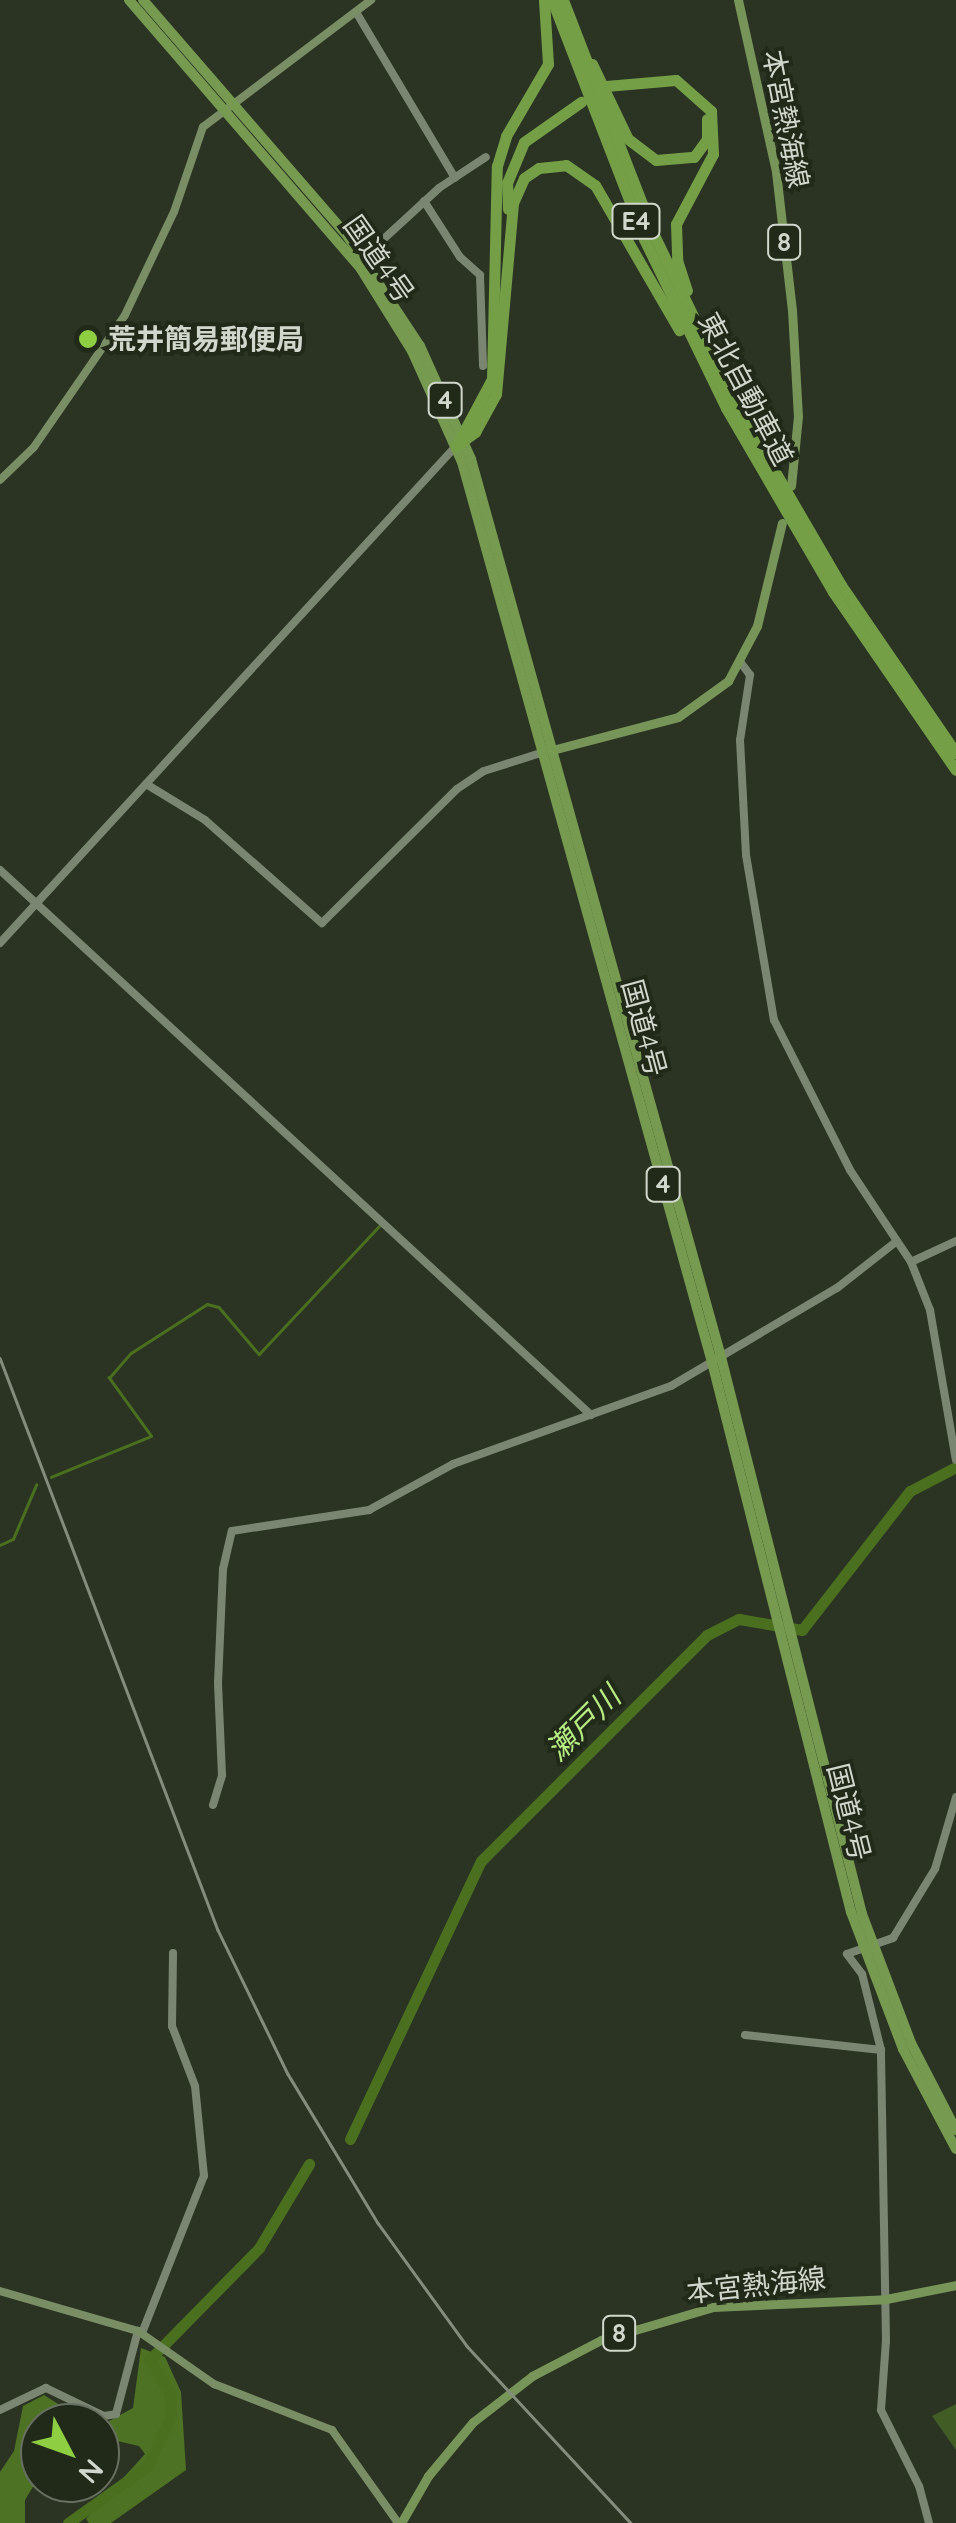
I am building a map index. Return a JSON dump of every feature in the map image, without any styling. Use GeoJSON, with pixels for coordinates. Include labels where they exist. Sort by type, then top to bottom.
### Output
{"type":"FeatureCollection","features":[{"type":"Feature","properties":{"kind":"highway","name":"国道4号"},"geometry":{"type":"LineString","coordinates":[[130,0],[230,106],[363,258],[420,346],[460,442],[551,750],[717,1359],[867,1945],[904,2049],[956,2149]]}},
{"type":"Feature","properties":{"kind":"highway","name":"国道4号"},"geometry":{"type":"LineString","coordinates":[[143,0],[368,279],[460,442]]}},
{"type":"Feature","properties":{"kind":"highway"},"geometry":{"type":"LineString","coordinates":[[460,442],[483,405],[495,364],[497,184],[506,136],[548,64],[544,0]]}},
{"type":"Feature","properties":{"kind":"highway","name":"東北自動車道"},"geometry":{"type":"LineString","coordinates":[[552,0],[644,239],[744,430],[832,592],[956,770]]}},
{"type":"Feature","properties":{"kind":"highway"},"geometry":{"type":"LineString","coordinates":[[564,0],[613,110],[636,146],[669,164],[687,161],[704,146],[707,118],[686,92],[654,84],[608,89],[676,80],[712,111],[714,154],[681,207],[675,249],[693,305],[744,430]]}},
{"type":"Feature","properties":{"kind":"highway","name":"東北自動車道"},"geometry":{"type":"LineString","coordinates":[[564,0],[654,235],[744,430],[841,586],[956,753]]}},
{"type":"Feature","properties":{"kind":"highway"},"geometry":{"type":"LineString","coordinates":[[460,442],[490,409],[502,366],[510,218],[508,183],[518,151],[539,127],[580,99],[526,131],[497,184]]}},
{"type":"Feature","properties":{"kind":"highway"},"geometry":{"type":"LineString","coordinates":[[510,218],[520,185],[538,168],[566,165],[589,177],[744,430]]}},
{"type":"Feature","properties":{"kind":"highway","name":"国道4号"},"geometry":{"type":"LineString","coordinates":[[867,1945],[956,2130]]}},
{"type":"Feature","properties":{"kind":"main road"},"geometry":{"type":"LineString","coordinates":[[0,480],[34,447],[125,316],[174,212],[196,140],[230,106],[371,0]]}},
{"type":"Feature","properties":{"kind":"main road","name":"本宮熱海線"},"geometry":{"type":"LineString","coordinates":[[738,0],[776,172],[792,310],[798,416],[791,486]]}},
{"type":"Feature","properties":{"kind":"main road"},"geometry":{"type":"LineString","coordinates":[[551,750],[690,711],[741,663],[782,523]]}},
{"type":"Feature","properties":{"kind":"main road","name":"本宮熱海線"},"geometry":{"type":"LineString","coordinates":[[399,2523],[428,2476],[496,2401],[532,2376],[601,2340],[690,2312],[788,2299],[886,2299],[956,2285]]}},
{"type":"Feature","properties":{"kind":"main road"},"geometry":{"type":"LineString","coordinates":[[0,2292],[142,2334],[229,2392],[336,2434],[399,2523]]}},
{"type":"Feature","properties":{"kind":"street"},"geometry":{"type":"LineString","coordinates":[[356,12],[455,178]]}},
{"type":"Feature","properties":{"kind":"street"},"geometry":{"type":"LineString","coordinates":[[363,258],[424,202],[486,157]]}},
{"type":"Feature","properties":{"kind":"street"},"geometry":{"type":"LineString","coordinates":[[424,202],[460,257],[480,275],[483,366]]}},
{"type":"Feature","properties":{"kind":"street"},"geometry":{"type":"LineString","coordinates":[[0,942],[460,442]]}},
{"type":"Feature","properties":{"kind":"street"},"geometry":{"type":"LineString","coordinates":[[741,663],[750,675],[740,740],[746,855],[774,1020],[850,1170],[912,1262],[930,1310],[956,1460]]}},
{"type":"Feature","properties":{"kind":"street"},"geometry":{"type":"LineString","coordinates":[[146,784],[205,820],[322,923],[457,789],[484,771],[551,750]]}},
{"type":"Feature","properties":{"kind":"street"},"geometry":{"type":"LineString","coordinates":[[0,870],[591,1414]]}},
{"type":"Feature","properties":{"kind":"street"},"geometry":{"type":"LineString","coordinates":[[214,1805],[222,1774],[218,1683],[223,1569],[232,1531],[364,1512],[448,1466],[648,1397],[837,1288],[897,1241]]}},
{"type":"Feature","properties":{"kind":"street"},"geometry":{"type":"LineString","coordinates":[[912,1262],[956,1241]]}},
{"type":"Feature","properties":{"kind":"street"},"geometry":{"type":"LineString","coordinates":[[929,2523],[918,2486],[881,2410],[886,2299],[881,2050],[862,1974],[847,1955],[894,1938],[926,1884],[956,1797]]}},
{"type":"Feature","properties":{"kind":"street"},"geometry":{"type":"LineString","coordinates":[[0,2410],[46,2388],[104,2416],[116,2414],[142,2334],[204,2176],[195,2086],[172,2026],[172,1953]]}},
{"type":"Feature","properties":{"kind":"street"},"geometry":{"type":"LineString","coordinates":[[745,2035],[881,2050]]}},
{"type":"Feature","properties":{"kind":"green space"},"geometry":{"type":"Polygon","coordinates":[[[141,2348],[165,2357],[181,2392],[186,2470],[111,2523],[89,2523],[86,2519],[101,2503],[120,2503],[120,2482],[145,2454],[139,2446],[120,2442],[120,2415],[133,2408],[141,2348]]]}},
{"type":"Feature","properties":{"kind":"green space"},"geometry":{"type":"Polygon","coordinates":[[[44,2395],[57,2403],[29,2403],[44,2395]]]}},
{"type":"Feature","properties":{"kind":"green space"},"geometry":{"type":"Polygon","coordinates":[[[956,2404],[956,2450],[932,2416],[956,2404]]]}},
{"type":"Feature","properties":{"kind":"green space"},"geometry":{"type":"Polygon","coordinates":[[[20,2421],[20,2503],[25,2503],[25,2523],[0,2523],[0,2472],[14,2451],[20,2421]]]}},
{"type":"Feature","properties":{"kind":"waterway"},"geometry":{"type":"LineString","coordinates":[[51,1477],[151,1436],[109,1378],[131,1353],[207,1304],[219,1307],[259,1354],[379,1226]]}},
{"type":"Feature","properties":{"kind":"waterway","name":"瀬戸川"},"geometry":{"type":"LineString","coordinates":[[350,2139],[481,1861],[707,1635],[739,1619],[802,1630],[910,1491],[956,1467]]}},
{"type":"Feature","properties":{"kind":"waterway"},"geometry":{"type":"LineString","coordinates":[[0,1545],[13,1539],[36,1485]]}},
{"type":"Feature","properties":{"kind":"waterway","name":"瀬戸川"},"geometry":{"type":"LineString","coordinates":[[68,2523],[148,2466],[171,2416],[170,2393],[149,2360],[259,2248],[309,2164]]}},
{"type":"Feature","properties":{"kind":"railway"},"geometry":{"type":"LineString","coordinates":[[0,1358],[218,1930],[288,2074],[378,2223],[467,2346],[631,2523]]}},
{"type":"Feature","properties":{"kind":"place","name":"荒井簡易郵便局"},"geometry":{"type":"Point","coordinates":[88,339]}}]}
